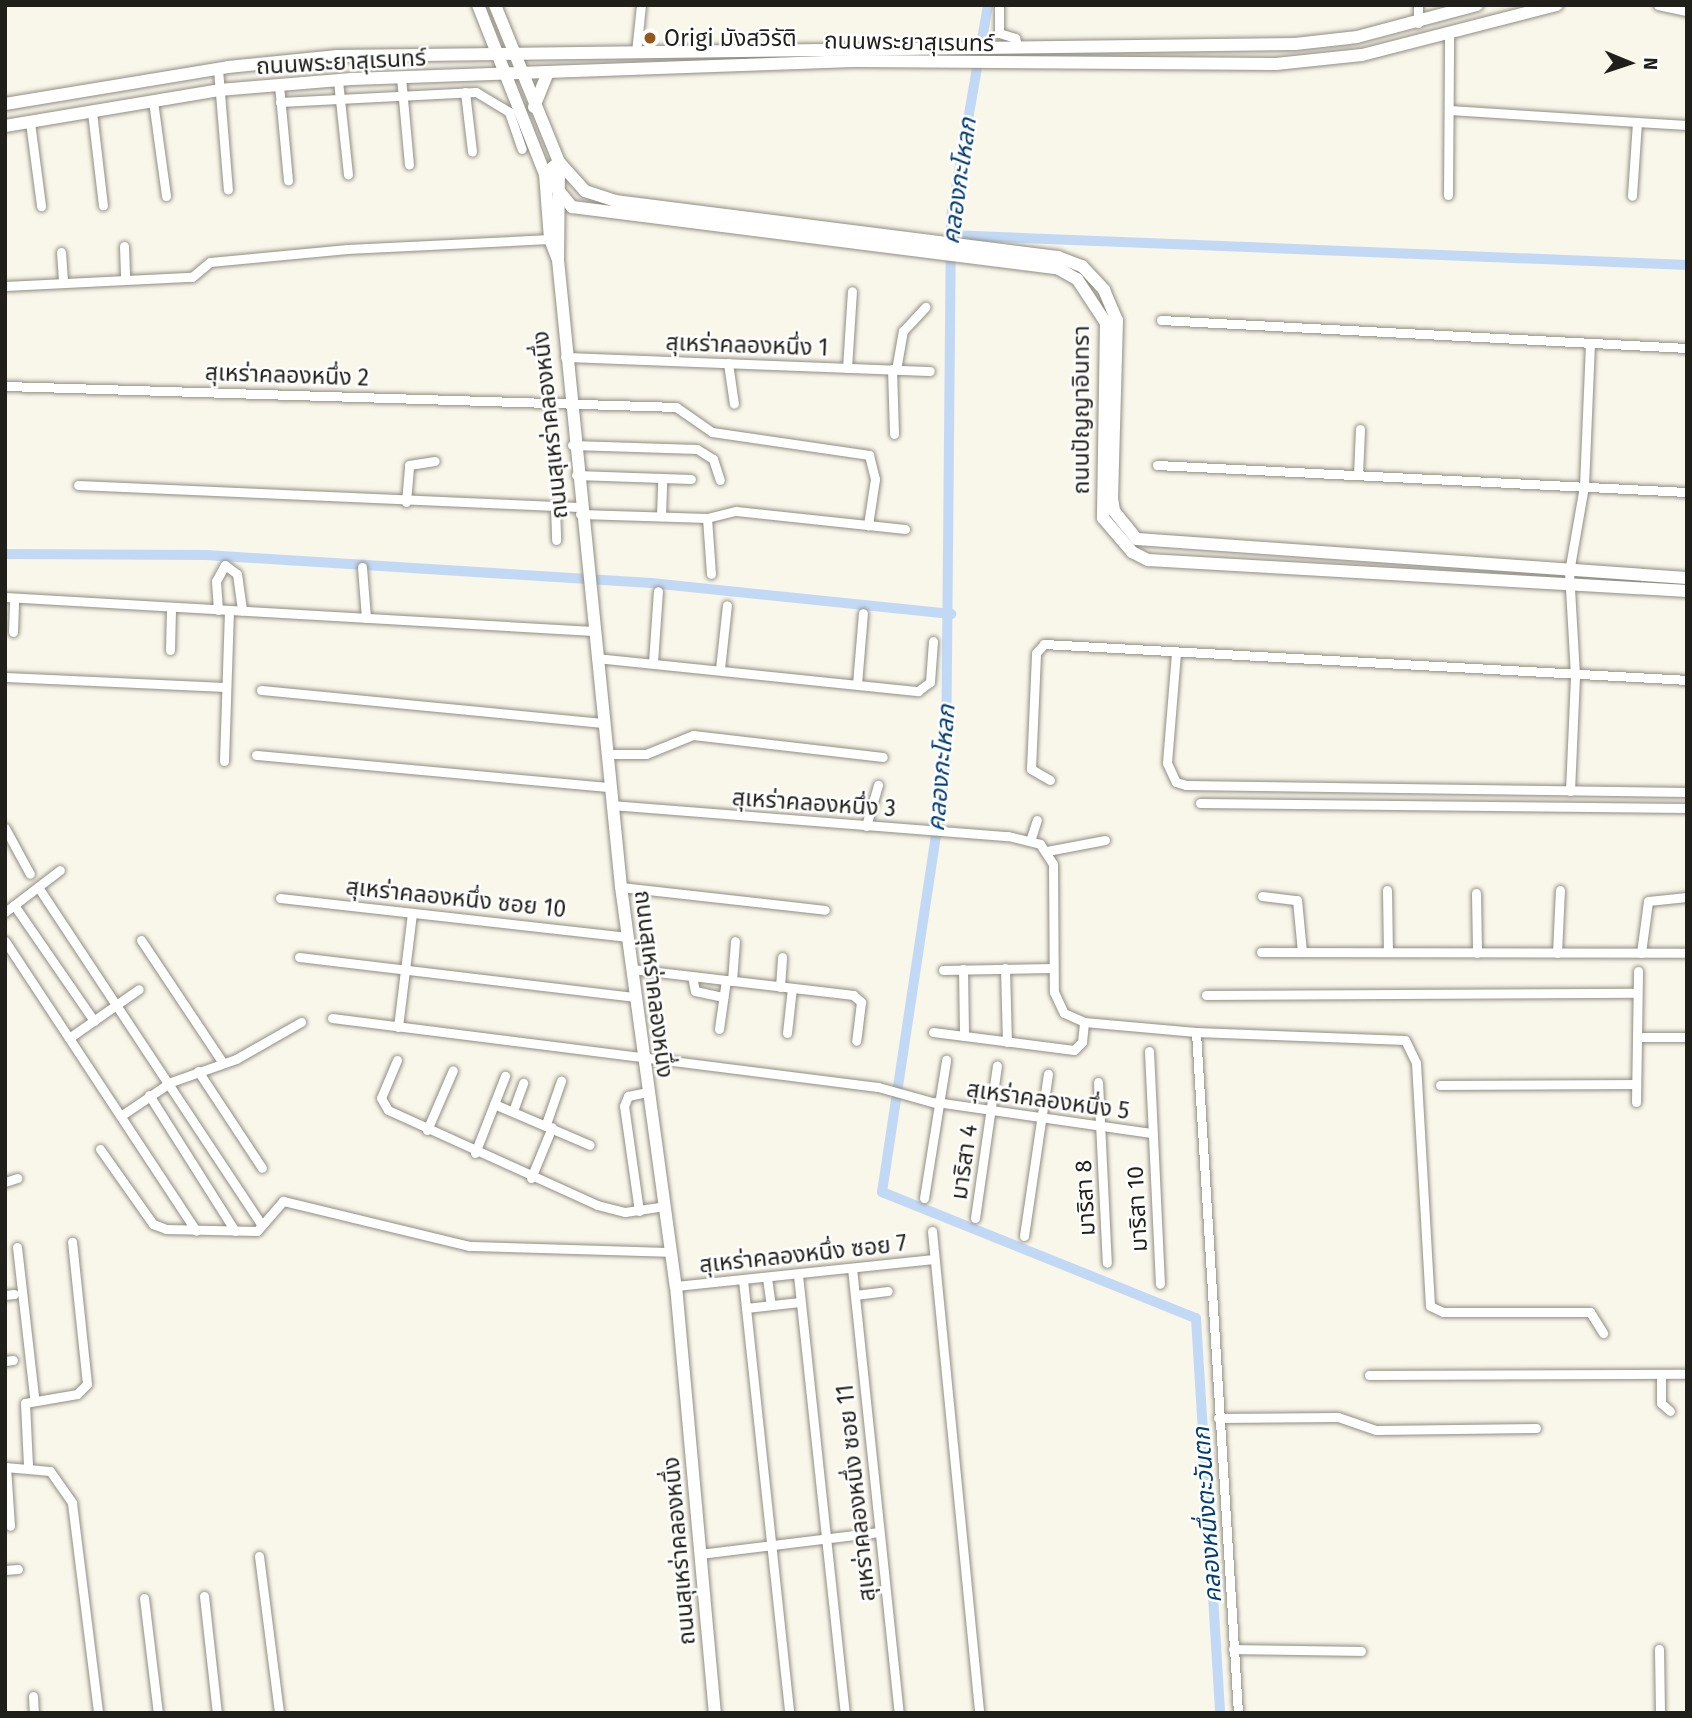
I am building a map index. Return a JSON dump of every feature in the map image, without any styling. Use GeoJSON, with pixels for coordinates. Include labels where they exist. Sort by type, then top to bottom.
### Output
{"type":"FeatureCollection","features":[{"type":"Feature","properties":{"kind":"street","name":"ถนนปัญญาอินทรา"},"geometry":{"type":"LineString","coordinates":[[478,5],[496,53],[502,78],[543,171],[560,197],[585,212],[1068,272],[1101,310],[1107,356],[1100,500],[1103,518],[1132,552],[1148,560],[1570,578],[1687,578]]}},
{"type":"Feature","properties":{"kind":"street","name":"ถนนปัญญาอินทรา"},"geometry":{"type":"LineString","coordinates":[[495,5],[534,107],[559,162],[585,191],[615,201],[938,240],[1071,260],[1112,303],[1118,355],[1112,498],[1114,512],[1137,539],[1687,591]]}},
{"type":"Feature","properties":{"kind":"street"},"geometry":{"type":"LineString","coordinates":[[636,52],[641,5]]}},
{"type":"Feature","properties":{"kind":"street"},"geometry":{"type":"LineString","coordinates":[[999,5],[999,33],[1015,38],[1018,48]]}},
{"type":"Feature","properties":{"kind":"street"},"geometry":{"type":"LineString","coordinates":[[1418,5],[1418,23]]}},
{"type":"Feature","properties":{"kind":"street","name":"ถนนพระยาสุเรนทร์"},"geometry":{"type":"LineString","coordinates":[[5,104],[218,68],[467,53],[1295,44],[1418,23],[1477,5]]}},
{"type":"Feature","properties":{"kind":"street","name":"ถนนพระยาสุเรนทร์"},"geometry":{"type":"LineString","coordinates":[[5,126],[219,90],[401,77],[502,78],[547,74],[965,62],[1276,64],[1362,55],[1449,36],[1557,5]]}},
{"type":"Feature","properties":{"kind":"street"},"geometry":{"type":"LineString","coordinates":[[1658,5],[1687,11]]}},
{"type":"Feature","properties":{"kind":"street"},"geometry":{"type":"LineString","coordinates":[[507,33],[540,54]]}},
{"type":"Feature","properties":{"kind":"street"},"geometry":{"type":"LineString","coordinates":[[467,53],[489,34]]}},
{"type":"Feature","properties":{"kind":"street"},"geometry":{"type":"LineString","coordinates":[[1448,195],[1449,36]]}},
{"type":"Feature","properties":{"kind":"street"},"geometry":{"type":"LineString","coordinates":[[218,68],[228,190]]}},
{"type":"Feature","properties":{"kind":"street"},"geometry":{"type":"LineString","coordinates":[[534,107],[547,74]]}},
{"type":"Feature","properties":{"kind":"street"},"geometry":{"type":"LineString","coordinates":[[401,77],[409,165]]}},
{"type":"Feature","properties":{"kind":"street"},"geometry":{"type":"LineString","coordinates":[[338,81],[348,174]]}},
{"type":"Feature","properties":{"kind":"street"},"geometry":{"type":"LineString","coordinates":[[279,85],[288,181]]}},
{"type":"Feature","properties":{"kind":"street"},"geometry":{"type":"LineString","coordinates":[[280,102],[402,92],[465,92],[484,95],[509,112],[522,149]]}},
{"type":"Feature","properties":{"kind":"street"},"geometry":{"type":"LineString","coordinates":[[465,92],[471,152]]}},
{"type":"Feature","properties":{"kind":"street"},"geometry":{"type":"LineString","coordinates":[[153,101],[166,196]]}},
{"type":"Feature","properties":{"kind":"street"},"geometry":{"type":"LineString","coordinates":[[1450,110],[1687,125]]}},
{"type":"Feature","properties":{"kind":"street"},"geometry":{"type":"LineString","coordinates":[[92,112],[103,205]]}},
{"type":"Feature","properties":{"kind":"street"},"geometry":{"type":"LineString","coordinates":[[30,122],[41,206]]}},
{"type":"Feature","properties":{"kind":"street"},"geometry":{"type":"LineString","coordinates":[[1632,196],[1637,122]]}},
{"type":"Feature","properties":{"kind":"street"},"geometry":{"type":"LineString","coordinates":[[543,171],[559,162]]}},
{"type":"Feature","properties":{"kind":"street","name":"ถนนสุเหร่าคลองหนึ่ง"},"geometry":{"type":"LineString","coordinates":[[555,239],[560,197],[559,162]]}},
{"type":"Feature","properties":{"kind":"street","name":"ถนนสุเหร่าคลองหนึ่ง"},"geometry":{"type":"LineString","coordinates":[[543,171],[558,260],[563,357],[611,805],[647,1092],[676,1286],[715,1713]]}},
{"type":"Feature","properties":{"kind":"street"},"geometry":{"type":"LineString","coordinates":[[5,286],[192,277],[217,261],[555,239],[585,212]]}},
{"type":"Feature","properties":{"kind":"street"},"geometry":{"type":"LineString","coordinates":[[124,246],[125,280]]}},
{"type":"Feature","properties":{"kind":"street"},"geometry":{"type":"LineString","coordinates":[[61,253],[62,284]]}},
{"type":"Feature","properties":{"kind":"street"},"geometry":{"type":"LineString","coordinates":[[847,368],[852,291]]}},
{"type":"Feature","properties":{"kind":"street"},"geometry":{"type":"LineString","coordinates":[[894,434],[894,370],[903,331],[925,307]]}},
{"type":"Feature","properties":{"kind":"street"},"geometry":{"type":"LineString","coordinates":[[1160,320],[1687,348]]}},
{"type":"Feature","properties":{"kind":"street"},"geometry":{"type":"LineString","coordinates":[[1570,790],[1575,675],[1570,578],[1584,486],[1590,343]]}},
{"type":"Feature","properties":{"kind":"street","name":"สุเหร่าคลองหนึ่ง 1"},"geometry":{"type":"LineString","coordinates":[[563,357],[930,371]]}},
{"type":"Feature","properties":{"kind":"street"},"geometry":{"type":"LineString","coordinates":[[728,363],[734,404]]}},
{"type":"Feature","properties":{"kind":"street","name":"สุเหร่าคลองหนึ่ง 2"},"geometry":{"type":"LineString","coordinates":[[5,386],[676,407],[712,432],[869,455],[875,479],[868,525]]}},
{"type":"Feature","properties":{"kind":"street"},"geometry":{"type":"LineString","coordinates":[[1358,475],[1360,429]]}},
{"type":"Feature","properties":{"kind":"street"},"geometry":{"type":"LineString","coordinates":[[572,445],[697,449],[713,459],[720,480]]}},
{"type":"Feature","properties":{"kind":"street"},"geometry":{"type":"LineString","coordinates":[[406,502],[407,468],[435,461]]}},
{"type":"Feature","properties":{"kind":"street"},"geometry":{"type":"LineString","coordinates":[[1157,465],[1687,492]]}},
{"type":"Feature","properties":{"kind":"street"},"geometry":{"type":"LineString","coordinates":[[576,475],[691,479]]}},
{"type":"Feature","properties":{"kind":"street"},"geometry":{"type":"LineString","coordinates":[[661,516],[662,478]]}},
{"type":"Feature","properties":{"kind":"street"},"geometry":{"type":"LineString","coordinates":[[78,485],[406,502],[555,506],[707,518],[736,510],[905,529]]}},
{"type":"Feature","properties":{"kind":"street"},"geometry":{"type":"LineString","coordinates":[[555,506],[556,540]]}},
{"type":"Feature","properties":{"kind":"street"},"geometry":{"type":"LineString","coordinates":[[707,518],[711,574]]}},
{"type":"Feature","properties":{"kind":"street"},"geometry":{"type":"LineString","coordinates":[[218,610],[216,581],[225,565],[237,574],[242,611]]}},
{"type":"Feature","properties":{"kind":"street"},"geometry":{"type":"LineString","coordinates":[[362,566],[366,618]]}},
{"type":"Feature","properties":{"kind":"street"},"geometry":{"type":"LineString","coordinates":[[653,662],[658,591]]}},
{"type":"Feature","properties":{"kind":"street"},"geometry":{"type":"LineString","coordinates":[[13,632],[10,599],[593,631]]}},
{"type":"Feature","properties":{"kind":"street"},"geometry":{"type":"LineString","coordinates":[[720,669],[727,605]]}},
{"type":"Feature","properties":{"kind":"street"},"geometry":{"type":"LineString","coordinates":[[170,650],[171,608]]}},
{"type":"Feature","properties":{"kind":"street"},"geometry":{"type":"LineString","coordinates":[[224,761],[229,610]]}},
{"type":"Feature","properties":{"kind":"street"},"geometry":{"type":"LineString","coordinates":[[856,684],[863,613]]}},
{"type":"Feature","properties":{"kind":"street"},"geometry":{"type":"LineString","coordinates":[[596,658],[927,690],[933,641]]}},
{"type":"Feature","properties":{"kind":"street"},"geometry":{"type":"LineString","coordinates":[[1050,780],[1031,769],[1039,646],[1687,680]]}},
{"type":"Feature","properties":{"kind":"street"},"geometry":{"type":"LineString","coordinates":[[1176,653],[1167,763],[1176,782],[1206,789],[1687,792]]}},
{"type":"Feature","properties":{"kind":"street"},"geometry":{"type":"LineString","coordinates":[[5,677],[226,687]]}},
{"type":"Feature","properties":{"kind":"street"},"geometry":{"type":"LineString","coordinates":[[261,690],[603,723]]}},
{"type":"Feature","properties":{"kind":"street"},"geometry":{"type":"LineString","coordinates":[[606,754],[646,754],[692,735],[883,757]]}},
{"type":"Feature","properties":{"kind":"street"},"geometry":{"type":"LineString","coordinates":[[256,755],[609,787]]}},
{"type":"Feature","properties":{"kind":"street"},"geometry":{"type":"LineString","coordinates":[[866,826],[878,785]]}},
{"type":"Feature","properties":{"kind":"street"},"geometry":{"type":"LineString","coordinates":[[1554,807],[1555,790]]}},
{"type":"Feature","properties":{"kind":"street"},"geometry":{"type":"LineString","coordinates":[[1580,791],[1580,807]]}},
{"type":"Feature","properties":{"kind":"street"},"geometry":{"type":"LineString","coordinates":[[1200,803],[1687,808]]}},
{"type":"Feature","properties":{"kind":"street","name":"สุเหร่าคลองหนึ่ง 3"},"geometry":{"type":"LineString","coordinates":[[611,805],[946,831],[1030,841],[1047,851]]}},
{"type":"Feature","properties":{"kind":"street"},"geometry":{"type":"LineString","coordinates":[[1030,841],[1037,820]]}},
{"type":"Feature","properties":{"kind":"street"},"geometry":{"type":"LineString","coordinates":[[5,828],[30,874]]}},
{"type":"Feature","properties":{"kind":"street"},"geometry":{"type":"LineString","coordinates":[[1105,840],[1047,851],[1053,864],[1052,968],[1057,1002],[1084,1022],[1196,1032],[1405,1040],[1416,1063],[1430,1306],[1443,1312],[1590,1312],[1603,1333]]}},
{"type":"Feature","properties":{"kind":"street"},"geometry":{"type":"LineString","coordinates":[[5,912],[60,870]]}},
{"type":"Feature","properties":{"kind":"street"},"geometry":{"type":"LineString","coordinates":[[38,887],[171,1082],[262,1225]]}},
{"type":"Feature","properties":{"kind":"street"},"geometry":{"type":"LineString","coordinates":[[621,887],[825,909]]}},
{"type":"Feature","properties":{"kind":"street"},"geometry":{"type":"LineString","coordinates":[[1387,890],[1388,952]]}},
{"type":"Feature","properties":{"kind":"street"},"geometry":{"type":"LineString","coordinates":[[1557,953],[1560,890]]}},
{"type":"Feature","properties":{"kind":"street"},"geometry":{"type":"LineString","coordinates":[[1476,893],[1477,953]]}},
{"type":"Feature","properties":{"kind":"street"},"geometry":{"type":"LineString","coordinates":[[1262,896],[1297,900],[1302,952]]}},
{"type":"Feature","properties":{"kind":"street"},"geometry":{"type":"LineString","coordinates":[[1641,953],[1648,901],[1687,897]]}},
{"type":"Feature","properties":{"kind":"street","name":"สุเหร่าคลองหนึ่ง ซอย 10"},"geometry":{"type":"LineString","coordinates":[[280,898],[628,937]]}},
{"type":"Feature","properties":{"kind":"street"},"geometry":{"type":"LineString","coordinates":[[14,905],[94,1021]]}},
{"type":"Feature","properties":{"kind":"street"},"geometry":{"type":"LineString","coordinates":[[398,1027],[411,913]]}},
{"type":"Feature","properties":{"kind":"street"},"geometry":{"type":"LineString","coordinates":[[141,940],[223,1063]]}},
{"type":"Feature","properties":{"kind":"street"},"geometry":{"type":"LineString","coordinates":[[5,941],[196,1231]]}},
{"type":"Feature","properties":{"kind":"street"},"geometry":{"type":"LineString","coordinates":[[719,1029],[735,941]]}},
{"type":"Feature","properties":{"kind":"street"},"geometry":{"type":"LineString","coordinates":[[1261,952],[1687,953]]}},
{"type":"Feature","properties":{"kind":"street"},"geometry":{"type":"LineString","coordinates":[[299,957],[636,997]]}},
{"type":"Feature","properties":{"kind":"street"},"geometry":{"type":"LineString","coordinates":[[780,987],[782,957]]}},
{"type":"Feature","properties":{"kind":"street"},"geometry":{"type":"LineString","coordinates":[[1005,968],[1007,1042]]}},
{"type":"Feature","properties":{"kind":"street"},"geometry":{"type":"LineString","coordinates":[[943,970],[1052,968]]}},
{"type":"Feature","properties":{"kind":"street"},"geometry":{"type":"LineString","coordinates":[[632,969],[858,998],[856,1041]]}},
{"type":"Feature","properties":{"kind":"street"},"geometry":{"type":"LineString","coordinates":[[962,969],[964,1036]]}},
{"type":"Feature","properties":{"kind":"street"},"geometry":{"type":"LineString","coordinates":[[1636,1102],[1638,971]]}},
{"type":"Feature","properties":{"kind":"street"},"geometry":{"type":"LineString","coordinates":[[692,976],[695,991],[723,997]]}},
{"type":"Feature","properties":{"kind":"street"},"geometry":{"type":"LineString","coordinates":[[787,1032],[792,988]]}},
{"type":"Feature","properties":{"kind":"street"},"geometry":{"type":"LineString","coordinates":[[69,1038],[139,989]]}},
{"type":"Feature","properties":{"kind":"street"},"geometry":{"type":"LineString","coordinates":[[1206,995],[1637,993]]}},
{"type":"Feature","properties":{"kind":"street","name":"สุเหร่าคลองหนึ่ง 5"},"geometry":{"type":"LineString","coordinates":[[332,1018],[892,1090],[939,1104],[1101,1131],[1152,1133]]}},
{"type":"Feature","properties":{"kind":"street"},"geometry":{"type":"LineString","coordinates":[[122,1115],[171,1082],[223,1063],[301,1022]]}},
{"type":"Feature","properties":{"kind":"street"},"geometry":{"type":"LineString","coordinates":[[933,1032],[1074,1050],[1084,1022]]}},
{"type":"Feature","properties":{"kind":"street"},"geometry":{"type":"LineString","coordinates":[[1196,1032],[1238,1713]]}},
{"type":"Feature","properties":{"kind":"street"},"geometry":{"type":"LineString","coordinates":[[1637,1037],[1687,1037]]}},
{"type":"Feature","properties":{"kind":"street","name":"มาริสา 10"},"geometry":{"type":"LineString","coordinates":[[1149,1051],[1160,1284]]}},
{"type":"Feature","properties":{"kind":"street"},"geometry":{"type":"LineString","coordinates":[[397,1060],[381,1104],[427,1130],[531,1178],[614,1211],[639,1211],[664,1206]]}},
{"type":"Feature","properties":{"kind":"street"},"geometry":{"type":"LineString","coordinates":[[924,1198],[946,1060]]}},
{"type":"Feature","properties":{"kind":"street","name":"มาริสา 4"},"geometry":{"type":"LineString","coordinates":[[975,1218],[998,1066]]}},
{"type":"Feature","properties":{"kind":"street"},"geometry":{"type":"LineString","coordinates":[[427,1130],[453,1070]]}},
{"type":"Feature","properties":{"kind":"street"},"geometry":{"type":"LineString","coordinates":[[198,1071],[262,1168]]}},
{"type":"Feature","properties":{"kind":"street"},"geometry":{"type":"LineString","coordinates":[[1024,1236],[1048,1074]]}},
{"type":"Feature","properties":{"kind":"street"},"geometry":{"type":"LineString","coordinates":[[475,1153],[505,1076]]}},
{"type":"Feature","properties":{"kind":"street"},"geometry":{"type":"LineString","coordinates":[[531,1178],[562,1081]]}},
{"type":"Feature","properties":{"kind":"street","name":"มาริสา 8"},"geometry":{"type":"LineString","coordinates":[[1098,1082],[1107,1263]]}},
{"type":"Feature","properties":{"kind":"street"},"geometry":{"type":"LineString","coordinates":[[513,1111],[523,1083]]}},
{"type":"Feature","properties":{"kind":"street"},"geometry":{"type":"LineString","coordinates":[[1440,1085],[1636,1084]]}},
{"type":"Feature","properties":{"kind":"street"},"geometry":{"type":"LineString","coordinates":[[639,1211],[624,1106],[628,1096],[647,1092]]}},
{"type":"Feature","properties":{"kind":"street"},"geometry":{"type":"LineString","coordinates":[[149,1095],[235,1231]]}},
{"type":"Feature","properties":{"kind":"street"},"geometry":{"type":"LineString","coordinates":[[494,1104],[549,1125],[590,1145]]}},
{"type":"Feature","properties":{"kind":"street"},"geometry":{"type":"LineString","coordinates":[[100,1149],[153,1224],[196,1231],[235,1231],[262,1225],[282,1201],[469,1246],[671,1252]]}},
{"type":"Feature","properties":{"kind":"street"},"geometry":{"type":"LineString","coordinates":[[5,1182],[17,1178]]}},
{"type":"Feature","properties":{"kind":"street"},"geometry":{"type":"LineString","coordinates":[[932,1231],[979,1713]]}},
{"type":"Feature","properties":{"kind":"street"},"geometry":{"type":"LineString","coordinates":[[28,1465],[24,1408],[34,1397],[77,1394],[87,1384],[72,1242]]}},
{"type":"Feature","properties":{"kind":"street"},"geometry":{"type":"LineString","coordinates":[[17,1247],[34,1397]]}},
{"type":"Feature","properties":{"kind":"street","name":"สุเหร่าคลองหนึ่ง ซอย 7"},"geometry":{"type":"LineString","coordinates":[[676,1286],[934,1259]]}},
{"type":"Feature","properties":{"kind":"street","name":"สุเหร่าคลองหนึ่ง ซอย 11"},"geometry":{"type":"LineString","coordinates":[[852,1268],[899,1713]]}},
{"type":"Feature","properties":{"kind":"street"},"geometry":{"type":"LineString","coordinates":[[797,1275],[845,1713]]}},
{"type":"Feature","properties":{"kind":"street"},"geometry":{"type":"LineString","coordinates":[[767,1278],[771,1305]]}},
{"type":"Feature","properties":{"kind":"street"},"geometry":{"type":"LineString","coordinates":[[743,1280],[789,1713]]}},
{"type":"Feature","properties":{"kind":"street"},"geometry":{"type":"LineString","coordinates":[[855,1295],[888,1291]]}},
{"type":"Feature","properties":{"kind":"street"},"geometry":{"type":"LineString","coordinates":[[746,1308],[800,1301]]}},
{"type":"Feature","properties":{"kind":"street"},"geometry":{"type":"LineString","coordinates":[[1661,1374],[1661,1403],[1670,1411]]}},
{"type":"Feature","properties":{"kind":"street"},"geometry":{"type":"LineString","coordinates":[[1369,1375],[1687,1374]]}},
{"type":"Feature","properties":{"kind":"street"},"geometry":{"type":"LineString","coordinates":[[1218,1418],[1338,1418],[1376,1430],[1536,1428]]}},
{"type":"Feature","properties":{"kind":"street"},"geometry":{"type":"LineString","coordinates":[[10,1526],[5,1467],[28,1465],[50,1471],[72,1503],[98,1713]]}},
{"type":"Feature","properties":{"kind":"street"},"geometry":{"type":"LineString","coordinates":[[700,1554],[879,1532]]}},
{"type":"Feature","properties":{"kind":"street"},"geometry":{"type":"LineString","coordinates":[[259,1556],[279,1713]]}},
{"type":"Feature","properties":{"kind":"street"},"geometry":{"type":"LineString","coordinates":[[5,1570],[18,1569]]}},
{"type":"Feature","properties":{"kind":"street"},"geometry":{"type":"LineString","coordinates":[[204,1596],[217,1713]]}},
{"type":"Feature","properties":{"kind":"street"},"geometry":{"type":"LineString","coordinates":[[144,1598],[158,1713]]}},
{"type":"Feature","properties":{"kind":"street"},"geometry":{"type":"LineString","coordinates":[[1233,1649],[1361,1651]]}},
{"type":"Feature","properties":{"kind":"street"},"geometry":{"type":"LineString","coordinates":[[1659,1649],[1660,1713]]}},
{"type":"Feature","properties":{"kind":"street"},"geometry":{"type":"LineString","coordinates":[[33,1696],[34,1713]]}},
{"type":"Feature","properties":{"kind":"waterway","name":"คลองกะโหลก"},"geometry":{"type":"LineString","coordinates":[[988,5],[951,218],[946,769],[882,1192],[1196,1318],[1220,1713]]}},
{"type":"Feature","properties":{"kind":"waterway"},"geometry":{"type":"LineString","coordinates":[[950,235],[1687,265]]}},
{"type":"Feature","properties":{"kind":"waterway"},"geometry":{"type":"LineString","coordinates":[[5,554],[206,555],[651,583],[951,614]]}},
{"type":"Feature","properties":{"kind":"place","name":"Origi มังสวิรัติ"},"geometry":{"type":"Point","coordinates":[650,38]}},
{"type":"Feature","properties":{"kind":"water label","name":"คลองหนึ่งตะวันตก"},"geometry":{"type":"Point","coordinates":[1208,1515]}}]}
